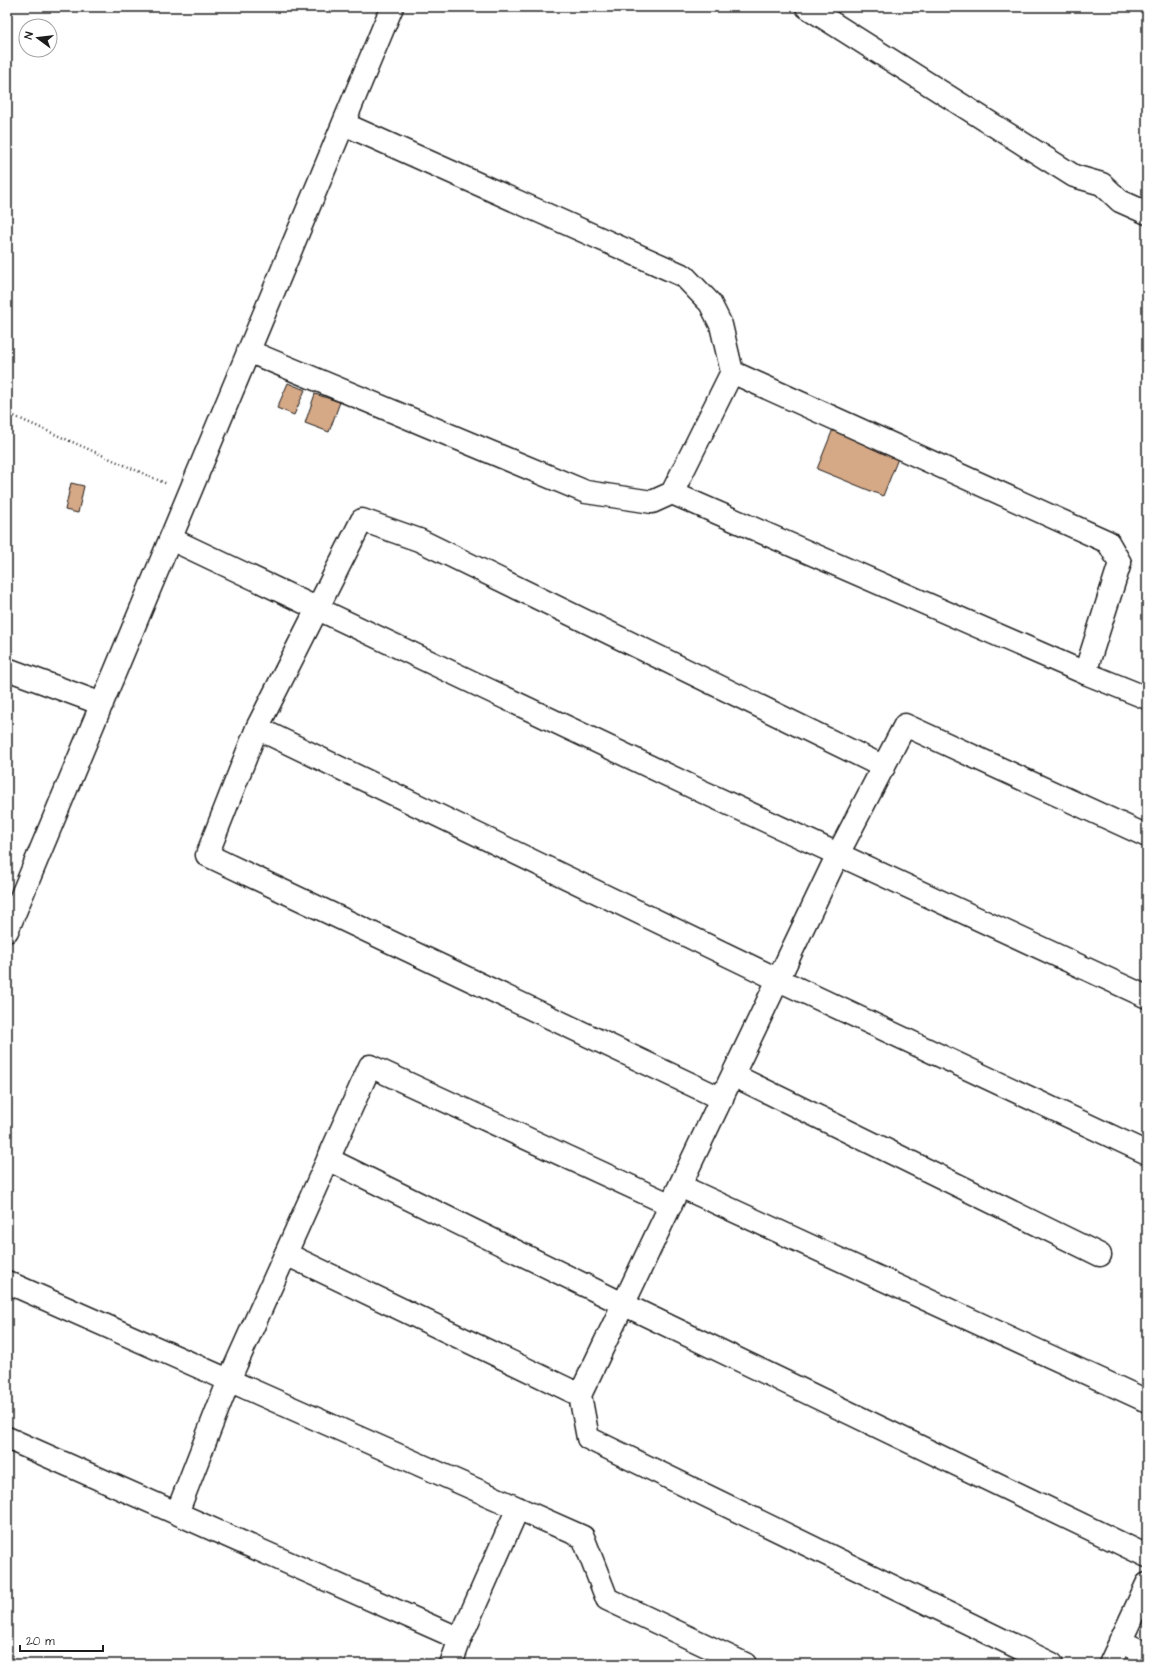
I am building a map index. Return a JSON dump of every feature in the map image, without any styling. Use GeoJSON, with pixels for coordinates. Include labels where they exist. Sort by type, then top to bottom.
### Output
{"type":"FeatureCollection","features":[{"type":"Feature","properties":{"kind":"street"},"geometry":{"type":"LineString","coordinates":[[7,931],[392,7]]}},
{"type":"Feature","properties":{"kind":"street"},"geometry":{"type":"LineString","coordinates":[[806,7],[1074,176],[1102,184],[1120,201],[1147,213]]}},
{"type":"Feature","properties":{"kind":"street"},"geometry":{"type":"LineString","coordinates":[[248,351],[586,492],[652,502],[672,493],[732,372],[721,325],[710,303],[684,276],[344,124]]}},
{"type":"Feature","properties":{"kind":"street"},"geometry":{"type":"LineString","coordinates":[[732,372],[1108,542],[1120,563],[1085,673]]}},
{"type":"Feature","properties":{"kind":"street"},"geometry":{"type":"LineString","coordinates":[[672,493],[1085,673],[1147,698]]}},
{"type":"Feature","properties":{"kind":"street"},"geometry":{"type":"LineString","coordinates":[[722,1100],[207,855],[257,728],[316,608],[362,520],[419,540],[884,767]]}},
{"type":"Feature","properties":{"kind":"street"},"geometry":{"type":"LineString","coordinates":[[171,539],[699,790],[1147,997]]}},
{"type":"Feature","properties":{"kind":"street"},"geometry":{"type":"LineString","coordinates":[[7,669],[102,704]]}},
{"type":"Feature","properties":{"kind":"street"},"geometry":{"type":"LineString","coordinates":[[1052,1664],[588,1438],[580,1395],[838,854],[905,725],[1147,836]]}},
{"type":"Feature","properties":{"kind":"street"},"geometry":{"type":"LineString","coordinates":[[257,728],[779,980],[1147,1154]]}},
{"type":"Feature","properties":{"kind":"street"},"geometry":{"type":"LineString","coordinates":[[177,1514],[230,1380],[370,1066],[676,1195],[1147,1402]]}},
{"type":"Feature","properties":{"kind":"street"},"geometry":{"type":"LineString","coordinates":[[733,1075],[1100,1255]]}},
{"type":"Feature","properties":{"kind":"street"},"geometry":{"type":"LineString","coordinates":[[328,1159],[623,1304],[1147,1556]]}},
{"type":"Feature","properties":{"kind":"street"},"geometry":{"type":"LineString","coordinates":[[286,1254],[580,1395]]}},
{"type":"Feature","properties":{"kind":"street"},"geometry":{"type":"LineString","coordinates":[[7,1282],[583,1537],[607,1599],[745,1664]]}},
{"type":"Feature","properties":{"kind":"street"},"geometry":{"type":"LineString","coordinates":[[7,1438],[460,1639]]}},
{"type":"Feature","properties":{"kind":"street"},"geometry":{"type":"LineString","coordinates":[[452,1664],[460,1639],[518,1508]]}},
{"type":"Feature","properties":{"kind":"street"},"geometry":{"type":"LineString","coordinates":[[1110,1664],[1147,1584]]}},
{"type":"Feature","properties":{"kind":"street"},"geometry":{"type":"LineString","coordinates":[[1120,1641],[1147,1654]]}},
{"type":"Feature","properties":{"kind":"path"},"geometry":{"type":"LineString","coordinates":[[7,413],[189,494]]}},
{"type":"Feature","properties":{"kind":"building"},"geometry":{"type":"Polygon","coordinates":[[[288,383],[305,390],[294,415],[277,408],[288,383]]]}},
{"type":"Feature","properties":{"kind":"building"},"geometry":{"type":"Polygon","coordinates":[[[315,394],[340,402],[329,432],[305,423],[315,394]]]}},
{"type":"Feature","properties":{"kind":"building"},"geometry":{"type":"Polygon","coordinates":[[[835,424],[901,451],[883,496],[817,469],[835,424]]]}},
{"type":"Feature","properties":{"kind":"building"},"geometry":{"type":"Polygon","coordinates":[[[71,483],[84,486],[78,513],[65,510],[71,483]]]}}]}
